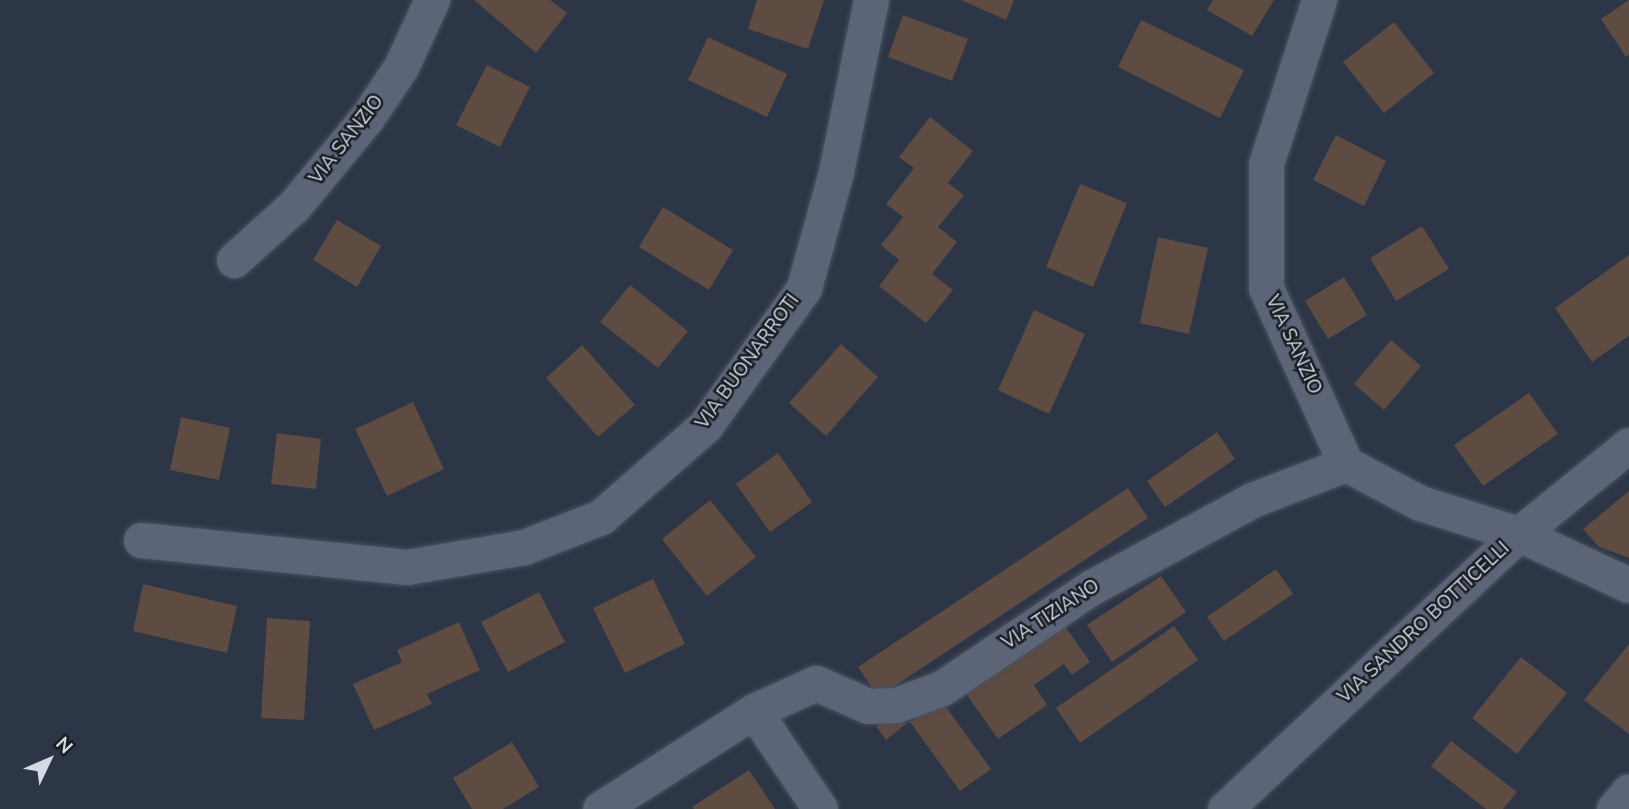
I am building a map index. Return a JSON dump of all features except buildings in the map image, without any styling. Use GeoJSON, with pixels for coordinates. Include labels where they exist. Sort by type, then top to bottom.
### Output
{"type":"FeatureCollection","features":[{"type":"Feature","properties":{"kind":"street","name":"VIA SANZIO"},"geometry":{"type":"LineString","coordinates":[[234,260],[294,206],[366,119],[401,67],[432,0]]}},
{"type":"Feature","properties":{"kind":"street","name":"VIA BUONARROTI"},"geometry":{"type":"LineString","coordinates":[[141,540],[407,567],[524,547],[601,517],[705,426],[804,288],[836,172],[871,0]]}},
{"type":"Feature","properties":{"kind":"street","name":"VIA SANZIO"},"geometry":{"type":"LineString","coordinates":[[1319,0],[1266,164],[1266,288],[1346,464]]}},
{"type":"Feature","properties":{"kind":"street","name":"VIA SANDRO BOTTICELLI"},"geometry":{"type":"LineString","coordinates":[[1225,809],[1519,534],[1629,445]]}},
{"type":"Feature","properties":{"kind":"street"},"geometry":{"type":"LineString","coordinates":[[1346,464],[1420,503],[1519,534],[1629,585]]}},
{"type":"Feature","properties":{"kind":"street","name":"VIA TIZIANO"},"geometry":{"type":"LineString","coordinates":[[600,809],[754,711],[816,683],[868,706],[895,705],[942,688],[1092,587],[1252,500],[1346,464]]}},
{"type":"Feature","properties":{"kind":"street"},"geometry":{"type":"LineString","coordinates":[[754,711],[820,809]]}},
{"type":"Feature","properties":{"kind":"street"},"geometry":{"type":"LineString","coordinates":[[1614,809],[1629,791]]}}]}
